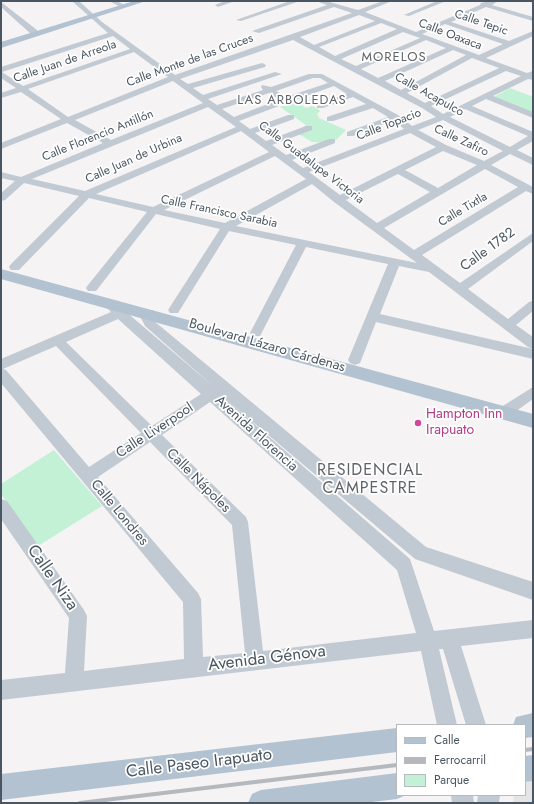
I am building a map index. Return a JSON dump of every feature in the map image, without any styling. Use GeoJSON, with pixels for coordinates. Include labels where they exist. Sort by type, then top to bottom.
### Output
{"type":"FeatureCollection","features":[{"type":"Feature","properties":{"kind":"main road"},"geometry":{"type":"LineString","coordinates":[[1,42],[94,17],[134,1]]}},
{"type":"Feature","properties":{"kind":"main road"},"geometry":{"type":"LineString","coordinates":[[94,17],[101,18],[105,13],[142,1]]}},
{"type":"Feature","properties":{"kind":"main road"},"geometry":{"type":"LineString","coordinates":[[1,45],[75,21],[90,21],[94,17]]}},
{"type":"Feature","properties":{"kind":"main road","name":"Boulevard Lázaro Cárdenas"},"geometry":{"type":"LineString","coordinates":[[8,265],[355,360],[509,408],[533,421]]}},
{"type":"Feature","properties":{"kind":"main road","name":"Boulevard Lázaro Cárdenas"},"geometry":{"type":"LineString","coordinates":[[1,274],[509,408],[533,409]]}},
{"type":"Feature","properties":{"kind":"main road","name":"Calle Paseo Irapuato"},"geometry":{"type":"LineString","coordinates":[[1,787],[396,740]]}},
{"type":"Feature","properties":{"kind":"main road"},"geometry":{"type":"LineString","coordinates":[[261,803],[396,786]]}},
{"type":"Feature","properties":{"kind":"street","name":"Calle Guadalupe Victoria"},"geometry":{"type":"LineString","coordinates":[[75,1],[114,33],[174,78],[276,152],[338,200],[533,344]]}},
{"type":"Feature","properties":{"kind":"street"},"geometry":{"type":"LineString","coordinates":[[112,1],[121,5]]}},
{"type":"Feature","properties":{"kind":"street"},"geometry":{"type":"LineString","coordinates":[[218,5],[232,1]]}},
{"type":"Feature","properties":{"kind":"street"},"geometry":{"type":"LineString","coordinates":[[269,1],[281,6]]}},
{"type":"Feature","properties":{"kind":"street"},"geometry":{"type":"LineString","coordinates":[[239,20],[298,1]]}},
{"type":"Feature","properties":{"kind":"street","name":"Calle Oaxaca"},"geometry":{"type":"LineString","coordinates":[[319,1],[360,13],[505,68],[531,75]]}},
{"type":"Feature","properties":{"kind":"street"},"geometry":{"type":"LineString","coordinates":[[256,31],[347,1]]}},
{"type":"Feature","properties":{"kind":"street","name":"Calle Monte de las Cruces"},"geometry":{"type":"LineString","coordinates":[[5,144],[174,78],[294,37],[389,1]]}},
{"type":"Feature","properties":{"kind":"street"},"geometry":{"type":"LineString","coordinates":[[407,15],[443,1]]}},
{"type":"Feature","properties":{"kind":"street"},"geometry":{"type":"LineString","coordinates":[[475,1],[533,19]]}},
{"type":"Feature","properties":{"kind":"street"},"geometry":{"type":"LineString","coordinates":[[416,34],[494,1]]}},
{"type":"Feature","properties":{"kind":"street"},"geometry":{"type":"LineString","coordinates":[[1,4],[34,32]]}},
{"type":"Feature","properties":{"kind":"street","name":"Calle Tepic"},"geometry":{"type":"LineString","coordinates":[[423,9],[449,21],[510,44]]}},
{"type":"Feature","properties":{"kind":"street"},"geometry":{"type":"LineString","coordinates":[[314,47],[381,21]]}},
{"type":"Feature","properties":{"kind":"street"},"geometry":{"type":"LineString","coordinates":[[336,58],[404,29]]}},
{"type":"Feature","properties":{"kind":"street"},"geometry":{"type":"LineString","coordinates":[[1,70],[114,33]]}},
{"type":"Feature","properties":{"kind":"street"},"geometry":{"type":"LineString","coordinates":[[402,93],[475,56],[510,44],[533,33]]}},
{"type":"Feature","properties":{"kind":"street","name":"Calle Acapulco"},"geometry":{"type":"LineString","coordinates":[[294,37],[402,93],[443,117],[533,162]]}},
{"type":"Feature","properties":{"kind":"street"},"geometry":{"type":"LineString","coordinates":[[356,69],[426,38]]}},
{"type":"Feature","properties":{"kind":"street"},"geometry":{"type":"LineString","coordinates":[[379,81],[452,48]]}},
{"type":"Feature","properties":{"kind":"street","name":"Calle Juan de Arreola"},"geometry":{"type":"LineString","coordinates":[[1,96],[136,49]]}},
{"type":"Feature","properties":{"kind":"street"},"geometry":{"type":"LineString","coordinates":[[221,62],[284,99]]}},
{"type":"Feature","properties":{"kind":"street"},"geometry":{"type":"LineString","coordinates":[[187,87],[262,65]]}},
{"type":"Feature","properties":{"kind":"street"},"geometry":{"type":"LineString","coordinates":[[425,106],[505,68]]}},
{"type":"Feature","properties":{"kind":"street"},"geometry":{"type":"LineString","coordinates":[[1,74],[24,88],[66,119],[111,144]]}},
{"type":"Feature","properties":{"kind":"street"},"geometry":{"type":"LineString","coordinates":[[209,103],[254,81],[278,74]]}},
{"type":"Feature","properties":{"kind":"street","name":"Calle Zafiro"},"geometry":{"type":"LineString","coordinates":[[269,90],[318,75],[395,117],[410,129],[443,147],[484,165],[529,189]]}},
{"type":"Feature","properties":{"kind":"street","name":"Calle Topacio"},"geometry":{"type":"LineString","coordinates":[[301,172],[443,117],[531,75]]}},
{"type":"Feature","properties":{"kind":"street"},"geometry":{"type":"LineString","coordinates":[[295,97],[336,84]]}},
{"type":"Feature","properties":{"kind":"street"},"geometry":{"type":"LineString","coordinates":[[209,103],[269,90]]}},
{"type":"Feature","properties":{"kind":"street"},"geometry":{"type":"LineString","coordinates":[[320,106],[354,94]]}},
{"type":"Feature","properties":{"kind":"street"},"geometry":{"type":"LineString","coordinates":[[486,96],[533,115]]}},
{"type":"Feature","properties":{"kind":"street","name":"Calle Florencio Antillón"},"geometry":{"type":"LineString","coordinates":[[1,198],[22,180],[209,103]]}},
{"type":"Feature","properties":{"kind":"street"},"geometry":{"type":"LineString","coordinates":[[232,120],[276,104]]}},
{"type":"Feature","properties":{"kind":"street"},"geometry":{"type":"LineString","coordinates":[[330,120],[373,105]]}},
{"type":"Feature","properties":{"kind":"street"},"geometry":{"type":"LineString","coordinates":[[465,106],[533,136]]}},
{"type":"Feature","properties":{"kind":"street","name":"Calle Juan de Urbina"},"geometry":{"type":"LineString","coordinates":[[8,265],[87,194],[246,130],[291,117]]}},
{"type":"Feature","properties":{"kind":"street"},"geometry":{"type":"LineString","coordinates":[[350,134],[395,117]]}},
{"type":"Feature","properties":{"kind":"street"},"geometry":{"type":"LineString","coordinates":[[265,144],[309,128]]}},
{"type":"Feature","properties":{"kind":"street"},"geometry":{"type":"LineString","coordinates":[[1,136],[5,144]]}},
{"type":"Feature","properties":{"kind":"street"},"geometry":{"type":"LineString","coordinates":[[376,228],[533,136]]}},
{"type":"Feature","properties":{"kind":"street"},"geometry":{"type":"LineString","coordinates":[[285,159],[336,140],[356,150]]}},
{"type":"Feature","properties":{"kind":"street"},"geometry":{"type":"LineString","coordinates":[[338,200],[443,147]]}},
{"type":"Feature","properties":{"kind":"street"},"geometry":{"type":"LineString","coordinates":[[92,288],[153,211],[276,152]]}},
{"type":"Feature","properties":{"kind":"street"},"geometry":{"type":"LineString","coordinates":[[397,169],[437,192]]}},
{"type":"Feature","properties":{"kind":"street","name":"Calle Francisco Sarabia"},"geometry":{"type":"LineString","coordinates":[[1,174],[153,211],[434,270]]}},
{"type":"Feature","properties":{"kind":"street"},"geometry":{"type":"LineString","coordinates":[[174,310],[226,227],[312,180]]}},
{"type":"Feature","properties":{"kind":"street","name":"Calle Tixtla"},"geometry":{"type":"LineString","coordinates":[[414,255],[529,189]]}},
{"type":"Feature","properties":{"kind":"street","name":"Calle 1782"},"geometry":{"type":"LineString","coordinates":[[460,289],[533,236]]}},
{"type":"Feature","properties":{"kind":"street"},"geometry":{"type":"LineString","coordinates":[[256,333],[304,243]]}},
{"type":"Feature","properties":{"kind":"street"},"geometry":{"type":"LineString","coordinates":[[355,360],[395,261]]}},
{"type":"Feature","properties":{"kind":"street","name":"Avenida Florencia"},"geometry":{"type":"LineString","coordinates":[[107,302],[421,553]]}},
{"type":"Feature","properties":{"kind":"street"},"geometry":{"type":"LineString","coordinates":[[508,325],[533,305]]}},
{"type":"Feature","properties":{"kind":"street"},"geometry":{"type":"LineString","coordinates":[[1,365],[120,313]]}},
{"type":"Feature","properties":{"kind":"street","name":"Avenida Florencia"},"geometry":{"type":"LineString","coordinates":[[149,314],[147,318],[149,323],[217,391],[404,565]]}},
{"type":"Feature","properties":{"kind":"street"},"geometry":{"type":"LineString","coordinates":[[372,317],[533,354]]}},
{"type":"Feature","properties":{"kind":"street","name":"Calle Nápoles"},"geometry":{"type":"LineString","coordinates":[[57,340],[240,522],[255,662]]}},
{"type":"Feature","properties":{"kind":"street","name":"Calle Londres"},"geometry":{"type":"LineString","coordinates":[[1,374],[192,599],[194,668]]}},
{"type":"Feature","properties":{"kind":"street","name":"Calle Liverpool"},"geometry":{"type":"LineString","coordinates":[[88,476],[151,433],[217,391]]}},
{"type":"Feature","properties":{"kind":"street"},"geometry":{"type":"LineString","coordinates":[[509,408],[533,392]]}},
{"type":"Feature","properties":{"kind":"street","name":"Calle Niza"},"geometry":{"type":"LineString","coordinates":[[1,506],[78,616],[74,682]]}},
{"type":"Feature","properties":{"kind":"street"},"geometry":{"type":"LineString","coordinates":[[447,724],[428,641],[404,565],[410,556],[421,553],[533,590]]}},
{"type":"Feature","properties":{"kind":"street","name":"Avenida Génova"},"geometry":{"type":"LineString","coordinates":[[1,690],[533,629]]}},
{"type":"Feature","properties":{"kind":"street"},"geometry":{"type":"LineString","coordinates":[[449,638],[476,724]]}},
{"type":"Feature","properties":{"kind":"shaded area"},"geometry":{"type":"Polygon","coordinates":[[[533,781],[533,803],[513,803],[514,796],[526,796],[526,782],[533,781]]]}},
{"type":"Feature","properties":{"kind":"green space"},"geometry":{"type":"Polygon","coordinates":[[[510,88],[533,97],[533,113],[494,97],[510,88]]]}},
{"type":"Feature","properties":{"kind":"green space"},"geometry":{"type":"Polygon","coordinates":[[[295,101],[306,108],[312,106],[318,109],[320,111],[317,114],[319,118],[346,130],[337,139],[327,143],[312,142],[297,133],[306,125],[280,107],[295,101]]]}},
{"type":"Feature","properties":{"kind":"green space"},"geometry":{"type":"Polygon","coordinates":[[[54,450],[102,506],[38,546],[1,494],[1,484],[54,450]]]}},
{"type":"Feature","properties":{"kind":"railway"},"geometry":{"type":"LineString","coordinates":[[526,750],[533,749]]}},
{"type":"Feature","properties":{"kind":"railway"},"geometry":{"type":"LineString","coordinates":[[80,803],[396,765]]}},
{"type":"Feature","properties":{"kind":"place","name":"Hampton Inn Irapuato"},"geometry":{"type":"Point","coordinates":[418,423]}},
{"type":"Feature","properties":{"kind":"district","name":"MORELOS"},"geometry":{"type":"Point","coordinates":[394,58]}},
{"type":"Feature","properties":{"kind":"district","name":"LAS ARBOLEDAS"},"geometry":{"type":"Point","coordinates":[292,101]}},
{"type":"Feature","properties":{"kind":"district","name":"RESIDENCIAL CAMPESTRE"},"geometry":{"type":"Point","coordinates":[370,480]}}]}
